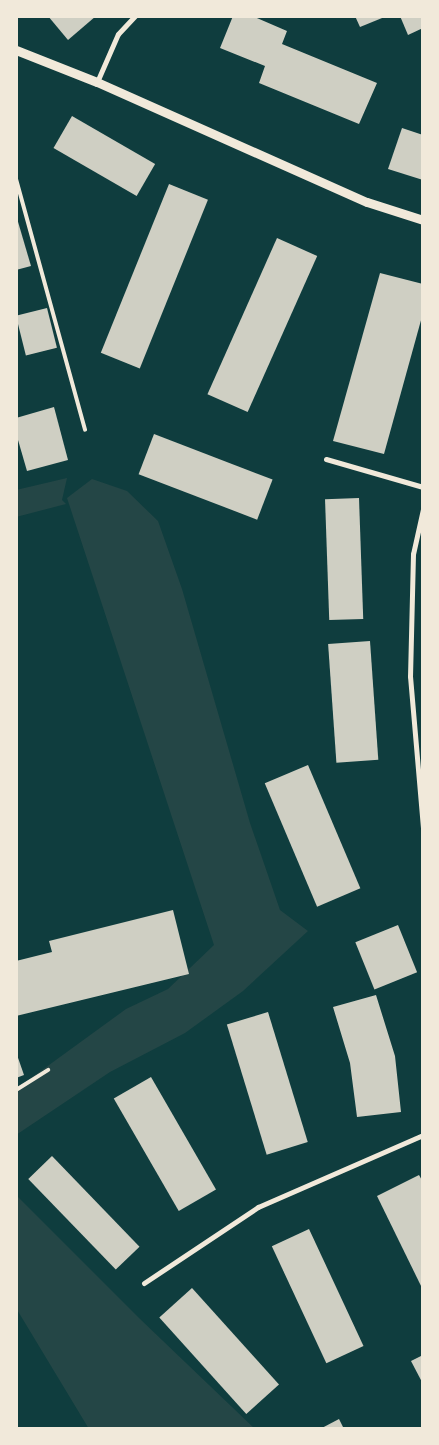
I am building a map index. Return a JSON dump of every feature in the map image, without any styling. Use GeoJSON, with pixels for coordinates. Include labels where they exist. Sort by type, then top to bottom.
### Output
{"type":"FeatureCollection","features":[{"type":"Feature","properties":{"kind":"street"},"geometry":{"type":"LineString","coordinates":[[97,82],[118,34],[135,16]]}},
{"type":"Feature","properties":{"kind":"street"},"geometry":{"type":"LineString","coordinates":[[16,50],[97,82],[367,202],[423,220]]}},
{"type":"Feature","properties":{"kind":"street"},"geometry":{"type":"LineString","coordinates":[[326,458],[423,487]]}},
{"type":"Feature","properties":{"kind":"street"},"geometry":{"type":"LineString","coordinates":[[423,509],[413,554],[410,676],[423,828]]}},
{"type":"Feature","properties":{"kind":"street"},"geometry":{"type":"LineString","coordinates":[[144,1283],[258,1207],[423,1135]]}},
{"type":"Feature","properties":{"kind":"lane"},"geometry":{"type":"LineString","coordinates":[[16,179],[85,430]]}},
{"type":"Feature","properties":{"kind":"lane"},"geometry":{"type":"LineString","coordinates":[[16,1090],[48,1070]]}},
{"type":"Feature","properties":{"kind":"shaded area"},"geometry":{"type":"Polygon","coordinates":[[[67,478],[62,500],[66,504],[16,517],[16,490],[67,478]]]}},
{"type":"Feature","properties":{"kind":"shaded area"},"geometry":{"type":"Polygon","coordinates":[[[92,479],[127,491],[158,521],[182,589],[250,823],[280,910],[308,931],[243,991],[185,1033],[110,1072],[16,1135],[16,1089],[126,1009],[168,989],[214,945],[67,498],[92,479]]]}},
{"type":"Feature","properties":{"kind":"shaded area"},"geometry":{"type":"Polygon","coordinates":[[[16,1195],[139,1318],[255,1429],[89,1429],[16,1308],[16,1195]]]}},
{"type":"Feature","properties":{"kind":"building"},"geometry":{"type":"Polygon","coordinates":[[[48,16],[96,16],[68,40],[48,16]]]}},
{"type":"Feature","properties":{"kind":"building"},"geometry":{"type":"Polygon","coordinates":[[[233,16],[252,16],[287,31],[282,44],[377,83],[359,124],[259,83],[265,66],[220,48],[233,16]]]}},
{"type":"Feature","properties":{"kind":"building"},"geometry":{"type":"Polygon","coordinates":[[[355,16],[387,16],[360,27],[355,16]]]}},
{"type":"Feature","properties":{"kind":"building"},"geometry":{"type":"Polygon","coordinates":[[[400,16],[423,16],[423,28],[408,35],[400,16]]]}},
{"type":"Feature","properties":{"kind":"building"},"geometry":{"type":"Polygon","coordinates":[[[72,116],[155,164],[137,196],[54,148],[72,116]]]}},
{"type":"Feature","properties":{"kind":"building"},"geometry":{"type":"Polygon","coordinates":[[[402,128],[423,135],[423,180],[388,169],[402,128]]]}},
{"type":"Feature","properties":{"kind":"building"},"geometry":{"type":"Polygon","coordinates":[[[169,184],[208,200],[140,368],[101,353],[169,184]]]}},
{"type":"Feature","properties":{"kind":"building"},"geometry":{"type":"Polygon","coordinates":[[[16,215],[31,266],[16,270],[16,215]]]}},
{"type":"Feature","properties":{"kind":"building"},"geometry":{"type":"Polygon","coordinates":[[[277,238],[317,256],[248,412],[207,394],[277,238]]]}},
{"type":"Feature","properties":{"kind":"building"},"geometry":{"type":"Polygon","coordinates":[[[380,273],[423,284],[423,313],[384,454],[333,441],[380,273]]]}},
{"type":"Feature","properties":{"kind":"building"},"geometry":{"type":"Polygon","coordinates":[[[47,308],[57,348],[26,356],[16,316],[47,308]]]}},
{"type":"Feature","properties":{"kind":"building"},"geometry":{"type":"Polygon","coordinates":[[[54,407],[68,460],[27,471],[16,433],[16,418],[54,407]]]}},
{"type":"Feature","properties":{"kind":"building"},"geometry":{"type":"Polygon","coordinates":[[[154,434],[273,480],[257,520],[139,474],[154,434]]]}},
{"type":"Feature","properties":{"kind":"building"},"geometry":{"type":"Polygon","coordinates":[[[359,498],[363,619],[329,620],[325,499],[359,498]]]}},
{"type":"Feature","properties":{"kind":"building"},"geometry":{"type":"Polygon","coordinates":[[[370,641],[378,760],[336,763],[328,644],[370,641]]]}},
{"type":"Feature","properties":{"kind":"building"},"geometry":{"type":"Polygon","coordinates":[[[308,765],[360,888],[317,907],[265,783],[308,765]]]}},
{"type":"Feature","properties":{"kind":"building"},"geometry":{"type":"Polygon","coordinates":[[[173,910],[189,974],[16,1016],[16,961],[52,952],[49,941],[173,910]]]}},
{"type":"Feature","properties":{"kind":"building"},"geometry":{"type":"Polygon","coordinates":[[[398,925],[417,972],[374,990],[355,942],[398,925]]]}},
{"type":"Feature","properties":{"kind":"building"},"geometry":{"type":"Polygon","coordinates":[[[376,995],[395,1056],[401,1112],[357,1117],[350,1063],[333,1007],[376,995]]]}},
{"type":"Feature","properties":{"kind":"building"},"geometry":{"type":"Polygon","coordinates":[[[268,1012],[308,1142],[267,1155],[227,1025],[268,1012]]]}},
{"type":"Feature","properties":{"kind":"building"},"geometry":{"type":"Polygon","coordinates":[[[16,1052],[24,1075],[16,1078],[16,1052]]]}},
{"type":"Feature","properties":{"kind":"building"},"geometry":{"type":"Polygon","coordinates":[[[151,1077],[216,1190],[179,1211],[114,1098],[151,1077]]]}},
{"type":"Feature","properties":{"kind":"building"},"geometry":{"type":"Polygon","coordinates":[[[52,1156],[140,1247],[116,1270],[28,1179],[52,1156]]]}},
{"type":"Feature","properties":{"kind":"building"},"geometry":{"type":"Polygon","coordinates":[[[419,1175],[423,1182],[423,1290],[377,1196],[419,1175]]]}},
{"type":"Feature","properties":{"kind":"building"},"geometry":{"type":"Polygon","coordinates":[[[309,1229],[364,1346],[326,1363],[272,1246],[309,1229]]]}},
{"type":"Feature","properties":{"kind":"building"},"geometry":{"type":"Polygon","coordinates":[[[192,1288],[279,1385],[246,1414],[159,1317],[192,1288]]]}},
{"type":"Feature","properties":{"kind":"building"},"geometry":{"type":"Polygon","coordinates":[[[423,1355],[423,1384],[411,1361],[423,1355]]]}},
{"type":"Feature","properties":{"kind":"building"},"geometry":{"type":"Polygon","coordinates":[[[339,1419],[344,1429],[320,1429],[339,1419]]]}}]}
